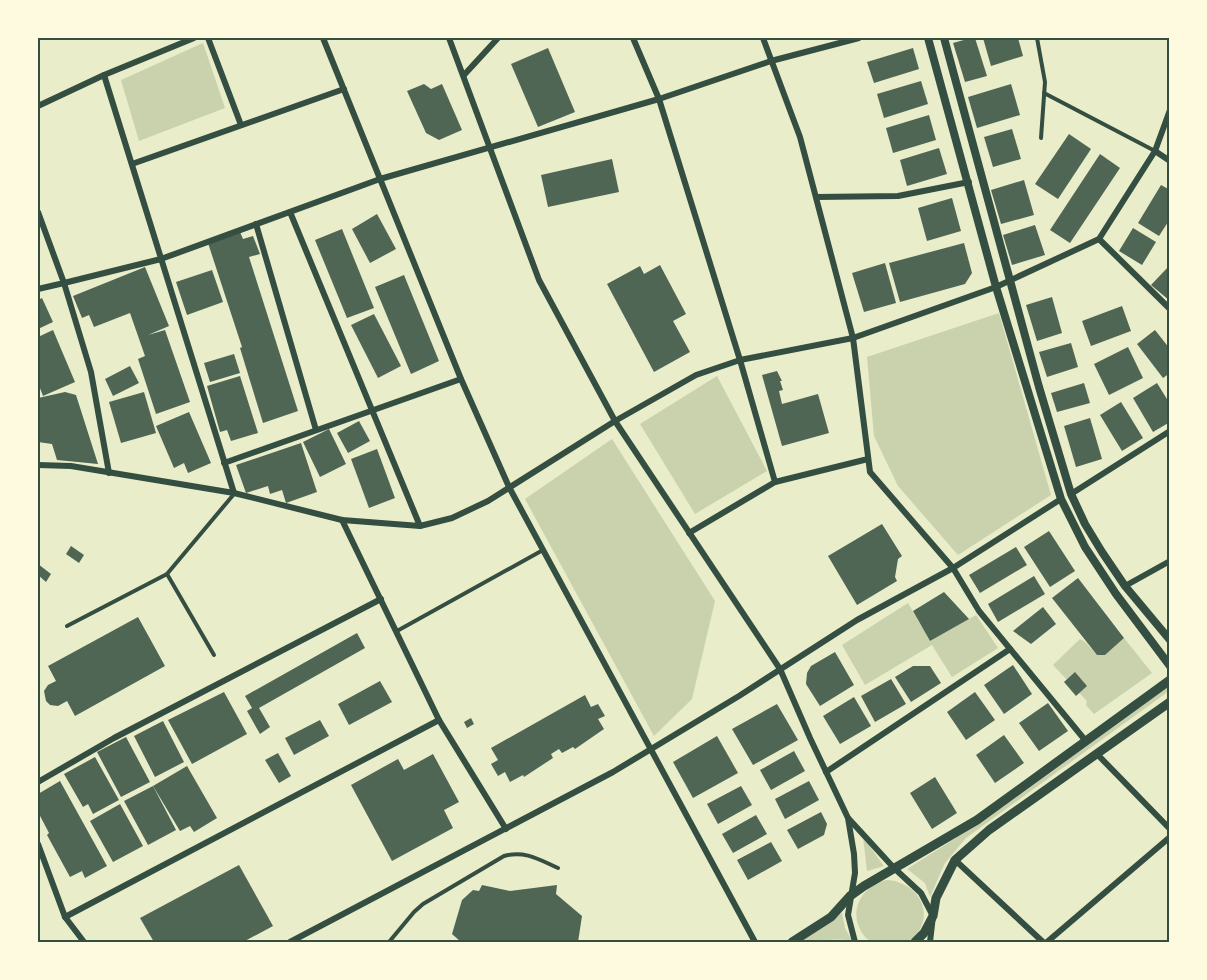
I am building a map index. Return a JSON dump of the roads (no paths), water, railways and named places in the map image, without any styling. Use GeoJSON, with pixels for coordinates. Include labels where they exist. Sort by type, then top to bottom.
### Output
{"type":"FeatureCollection","features":[{"type":"Feature","properties":{"kind":"main road"},"geometry":{"type":"LineString","coordinates":[[792,942],[831,917],[850,896],[977,820],[1170,680]]}},
{"type":"Feature","properties":{"kind":"main road"},"geometry":{"type":"LineString","coordinates":[[915,942],[924,933],[933,916],[936,898],[955,860],[989,830],[1170,702]]}},
{"type":"Feature","properties":{"kind":"street"},"geometry":{"type":"LineString","coordinates":[[38,106],[104,75],[194,38]]}},
{"type":"Feature","properties":{"kind":"street"},"geometry":{"type":"LineString","coordinates":[[208,38],[241,125]]}},
{"type":"Feature","properties":{"kind":"street"},"geometry":{"type":"LineString","coordinates":[[323,38],[461,379],[509,487],[755,942]]}},
{"type":"Feature","properties":{"kind":"street"},"geometry":{"type":"LineString","coordinates":[[449,38],[538,280],[615,421],[780,669],[848,818],[855,873],[848,915],[855,942]]}},
{"type":"Feature","properties":{"kind":"street"},"geometry":{"type":"LineString","coordinates":[[464,75],[498,38]]}},
{"type":"Feature","properties":{"kind":"street"},"geometry":{"type":"LineString","coordinates":[[633,38],[659,99],[740,360],[775,482]]}},
{"type":"Feature","properties":{"kind":"street"},"geometry":{"type":"LineString","coordinates":[[763,38],[800,137],[853,338],[870,472],[953,567],[980,611],[1085,740]]}},
{"type":"Feature","properties":{"kind":"street"},"geometry":{"type":"LineString","coordinates":[[38,289],[161,259],[380,178],[659,99],[771,61],[859,38]]}},
{"type":"Feature","properties":{"kind":"street"},"geometry":{"type":"LineString","coordinates":[[928,38],[996,286],[1061,499],[1084,547],[1170,666]]}},
{"type":"Feature","properties":{"kind":"street"},"geometry":{"type":"LineString","coordinates":[[944,38],[1071,494],[1091,533],[1125,586],[1170,640]]}},
{"type":"Feature","properties":{"kind":"street"},"geometry":{"type":"LineString","coordinates":[[104,75],[234,493]]}},
{"type":"Feature","properties":{"kind":"street"},"geometry":{"type":"LineString","coordinates":[[132,164],[344,89]]}},
{"type":"Feature","properties":{"kind":"street"},"geometry":{"type":"LineString","coordinates":[[38,465],[71,466],[234,493],[342,520],[420,526],[452,518],[488,501],[615,421],[696,375],[740,360],[853,338],[1010,281],[1099,239],[1155,151],[1170,110]]}},
{"type":"Feature","properties":{"kind":"street"},"geometry":{"type":"LineString","coordinates":[[1155,151],[1170,161]]}},
{"type":"Feature","properties":{"kind":"street"},"geometry":{"type":"LineString","coordinates":[[817,197],[898,196],[969,182]]}},
{"type":"Feature","properties":{"kind":"street"},"geometry":{"type":"LineString","coordinates":[[38,212],[64,283],[92,372],[109,473]]}},
{"type":"Feature","properties":{"kind":"street"},"geometry":{"type":"LineString","coordinates":[[290,212],[420,526]]}},
{"type":"Feature","properties":{"kind":"street"},"geometry":{"type":"LineString","coordinates":[[255,224],[316,430]]}},
{"type":"Feature","properties":{"kind":"street"},"geometry":{"type":"LineString","coordinates":[[1099,239],[1170,309]]}},
{"type":"Feature","properties":{"kind":"street"},"geometry":{"type":"LineString","coordinates":[[225,463],[461,379]]}},
{"type":"Feature","properties":{"kind":"street"},"geometry":{"type":"LineString","coordinates":[[1071,494],[1170,431]]}},
{"type":"Feature","properties":{"kind":"street"},"geometry":{"type":"LineString","coordinates":[[689,533],[775,482],[868,459]]}},
{"type":"Feature","properties":{"kind":"street"},"geometry":{"type":"LineString","coordinates":[[290,942],[613,772],[739,696],[857,620],[953,567],[1061,499]]}},
{"type":"Feature","properties":{"kind":"street"},"geometry":{"type":"LineString","coordinates":[[342,520],[439,720],[506,829]]}},
{"type":"Feature","properties":{"kind":"street"},"geometry":{"type":"LineString","coordinates":[[1125,586],[1170,561]]}},
{"type":"Feature","properties":{"kind":"street"},"geometry":{"type":"LineString","coordinates":[[38,782],[114,738],[381,599]]}},
{"type":"Feature","properties":{"kind":"street"},"geometry":{"type":"LineString","coordinates":[[826,772],[1010,649]]}},
{"type":"Feature","properties":{"kind":"street"},"geometry":{"type":"LineString","coordinates":[[65,917],[439,720]]}},
{"type":"Feature","properties":{"kind":"street"},"geometry":{"type":"LineString","coordinates":[[1095,753],[1170,829]]}},
{"type":"Feature","properties":{"kind":"street"},"geometry":{"type":"LineString","coordinates":[[848,818],[894,868],[921,893],[933,916],[930,942]]}},
{"type":"Feature","properties":{"kind":"street"},"geometry":{"type":"LineString","coordinates":[[955,860],[1045,942],[1170,837]]}},
{"type":"Feature","properties":{"kind":"street"},"geometry":{"type":"LineString","coordinates":[[38,844],[65,917],[84,942]]}},
{"type":"Feature","properties":{"kind":"lane"},"geometry":{"type":"LineString","coordinates":[[1037,38],[1045,82],[1041,138]]}},
{"type":"Feature","properties":{"kind":"lane"},"geometry":{"type":"LineString","coordinates":[[1044,93],[1155,151]]}},
{"type":"Feature","properties":{"kind":"lane"},"geometry":{"type":"LineString","coordinates":[[67,626],[167,574],[234,493]]}},
{"type":"Feature","properties":{"kind":"lane"},"geometry":{"type":"LineString","coordinates":[[397,631],[543,550]]}},
{"type":"Feature","properties":{"kind":"lane"},"geometry":{"type":"LineString","coordinates":[[167,574],[214,655]]}},
{"type":"Feature","properties":{"kind":"lane"},"geometry":{"type":"LineString","coordinates":[[389,942],[423,904],[504,856],[518,853],[529,854],[558,868]]}}]}
